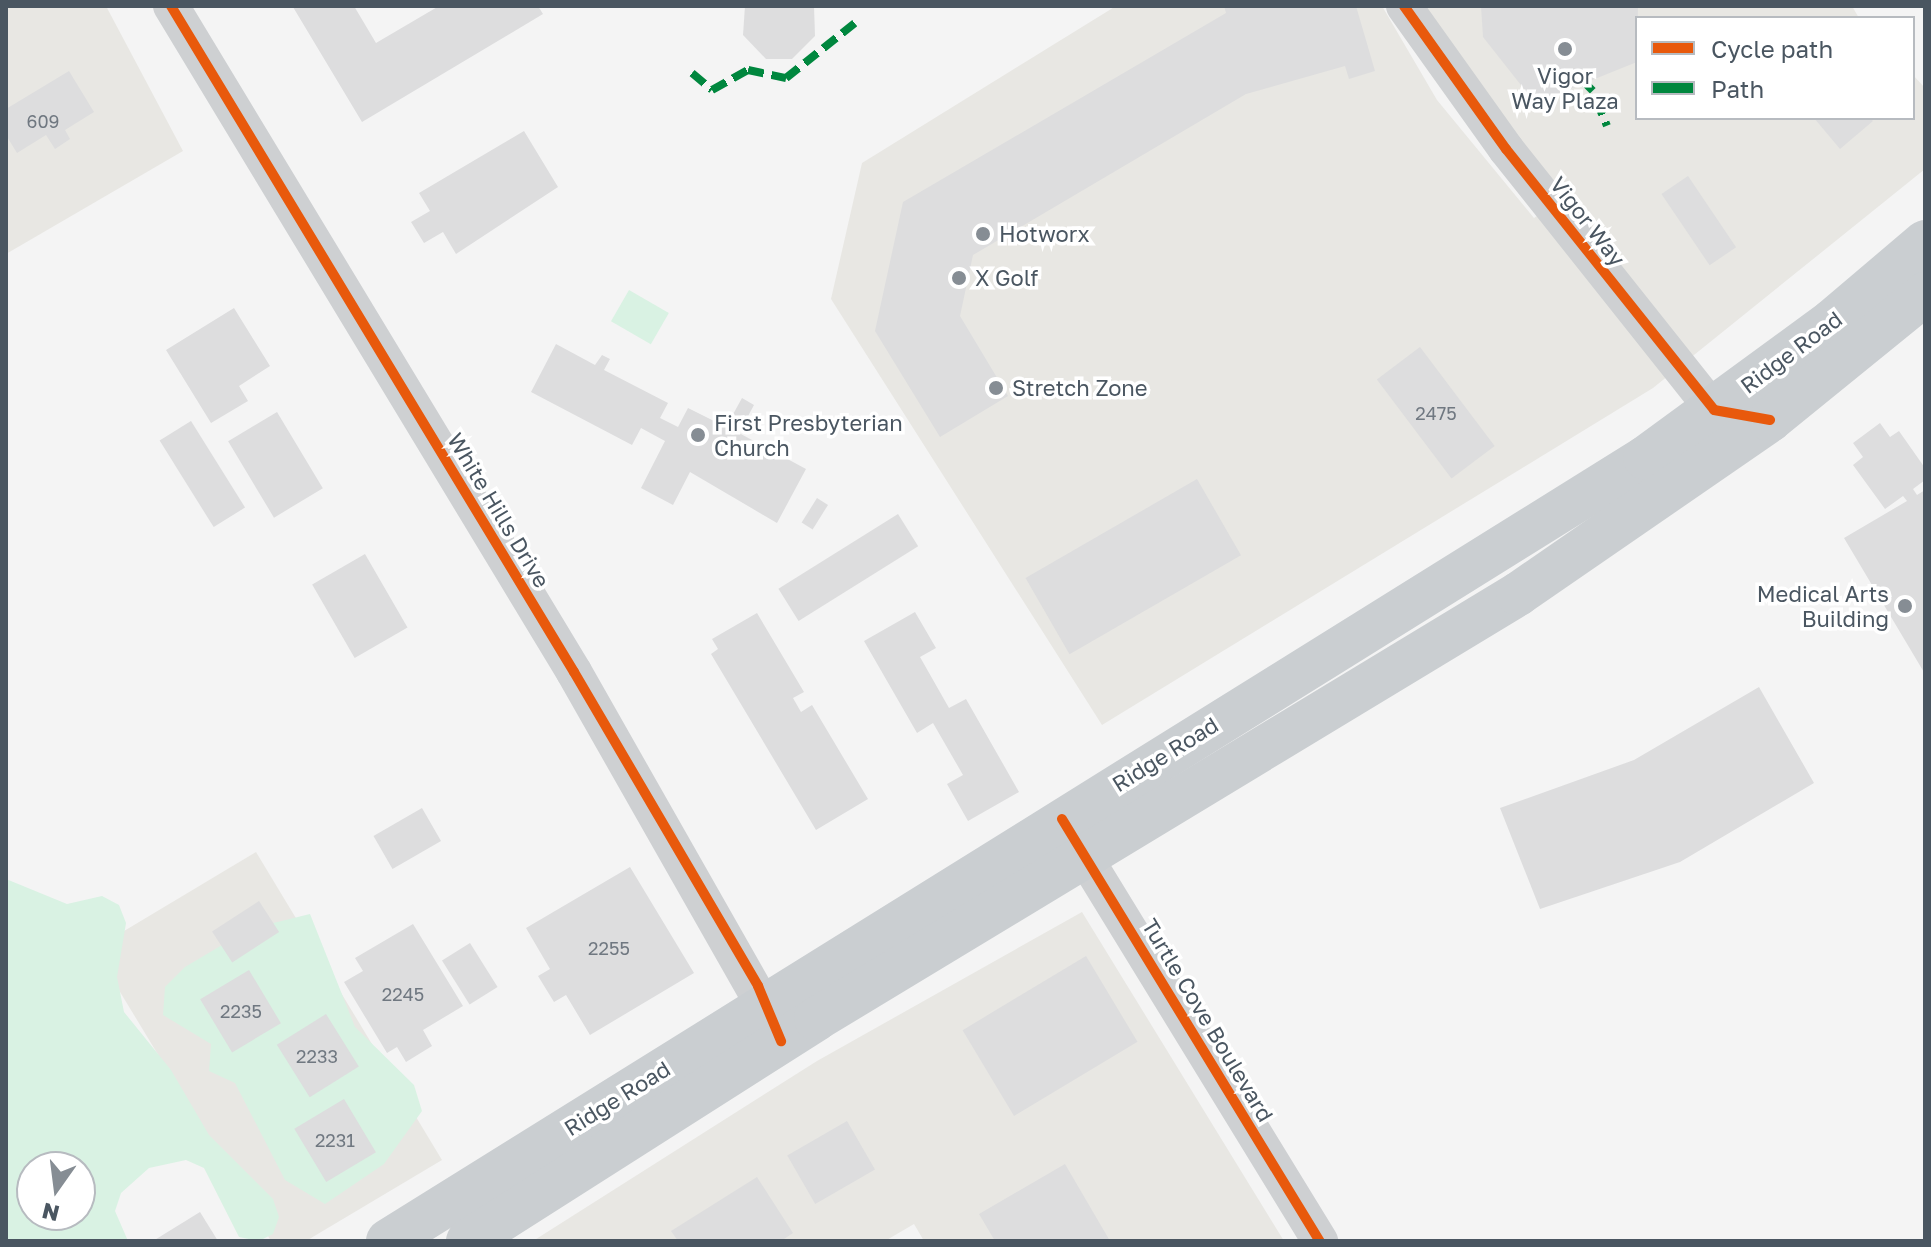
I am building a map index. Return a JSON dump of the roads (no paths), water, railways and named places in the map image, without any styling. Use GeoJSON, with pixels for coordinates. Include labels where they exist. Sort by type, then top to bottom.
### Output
{"type":"FeatureCollection","features":[{"type":"Feature","properties":{"kind":"main road","name":"Ridge Road"},"geometry":{"type":"LineString","coordinates":[[468,1241],[1062,819],[1714,410],[1925,242]]}},
{"type":"Feature","properties":{"kind":"main road","name":"Ridge Road"},"geometry":{"type":"LineString","coordinates":[[388,1241],[774,1022],[1087,860],[1518,594],[1770,420],[1925,294]]}},
{"type":"Feature","properties":{"kind":"street","name":"White Hills Drive"},"geometry":{"type":"LineString","coordinates":[[171,6],[774,1022]]}},
{"type":"Feature","properties":{"kind":"street","name":"Vigor Way"},"geometry":{"type":"LineString","coordinates":[[1404,6],[1506,149],[1714,410]]}},
{"type":"Feature","properties":{"kind":"street"},"geometry":{"type":"LineString","coordinates":[[1714,410],[1770,420]]}},
{"type":"Feature","properties":{"kind":"street","name":"Turtle Cove Boulevard"},"geometry":{"type":"LineString","coordinates":[[1062,819],[1320,1241]]}},
{"type":"Feature","properties":{"kind":"place","name":"Vigor Way Plaza"},"geometry":{"type":"Point","coordinates":[1565,49]}},
{"type":"Feature","properties":{"kind":"place","name":"Hotworx"},"geometry":{"type":"Point","coordinates":[983,234]}},
{"type":"Feature","properties":{"kind":"place","name":"X Golf"},"geometry":{"type":"Point","coordinates":[959,278]}},
{"type":"Feature","properties":{"kind":"place","name":"Stretch Zone"},"geometry":{"type":"Point","coordinates":[996,388]}},
{"type":"Feature","properties":{"kind":"place","name":"First Presbyterian Church"},"geometry":{"type":"Point","coordinates":[698,435]}},
{"type":"Feature","properties":{"kind":"place","name":"Medical Arts Building"},"geometry":{"type":"Point","coordinates":[1905,606]}}]}
